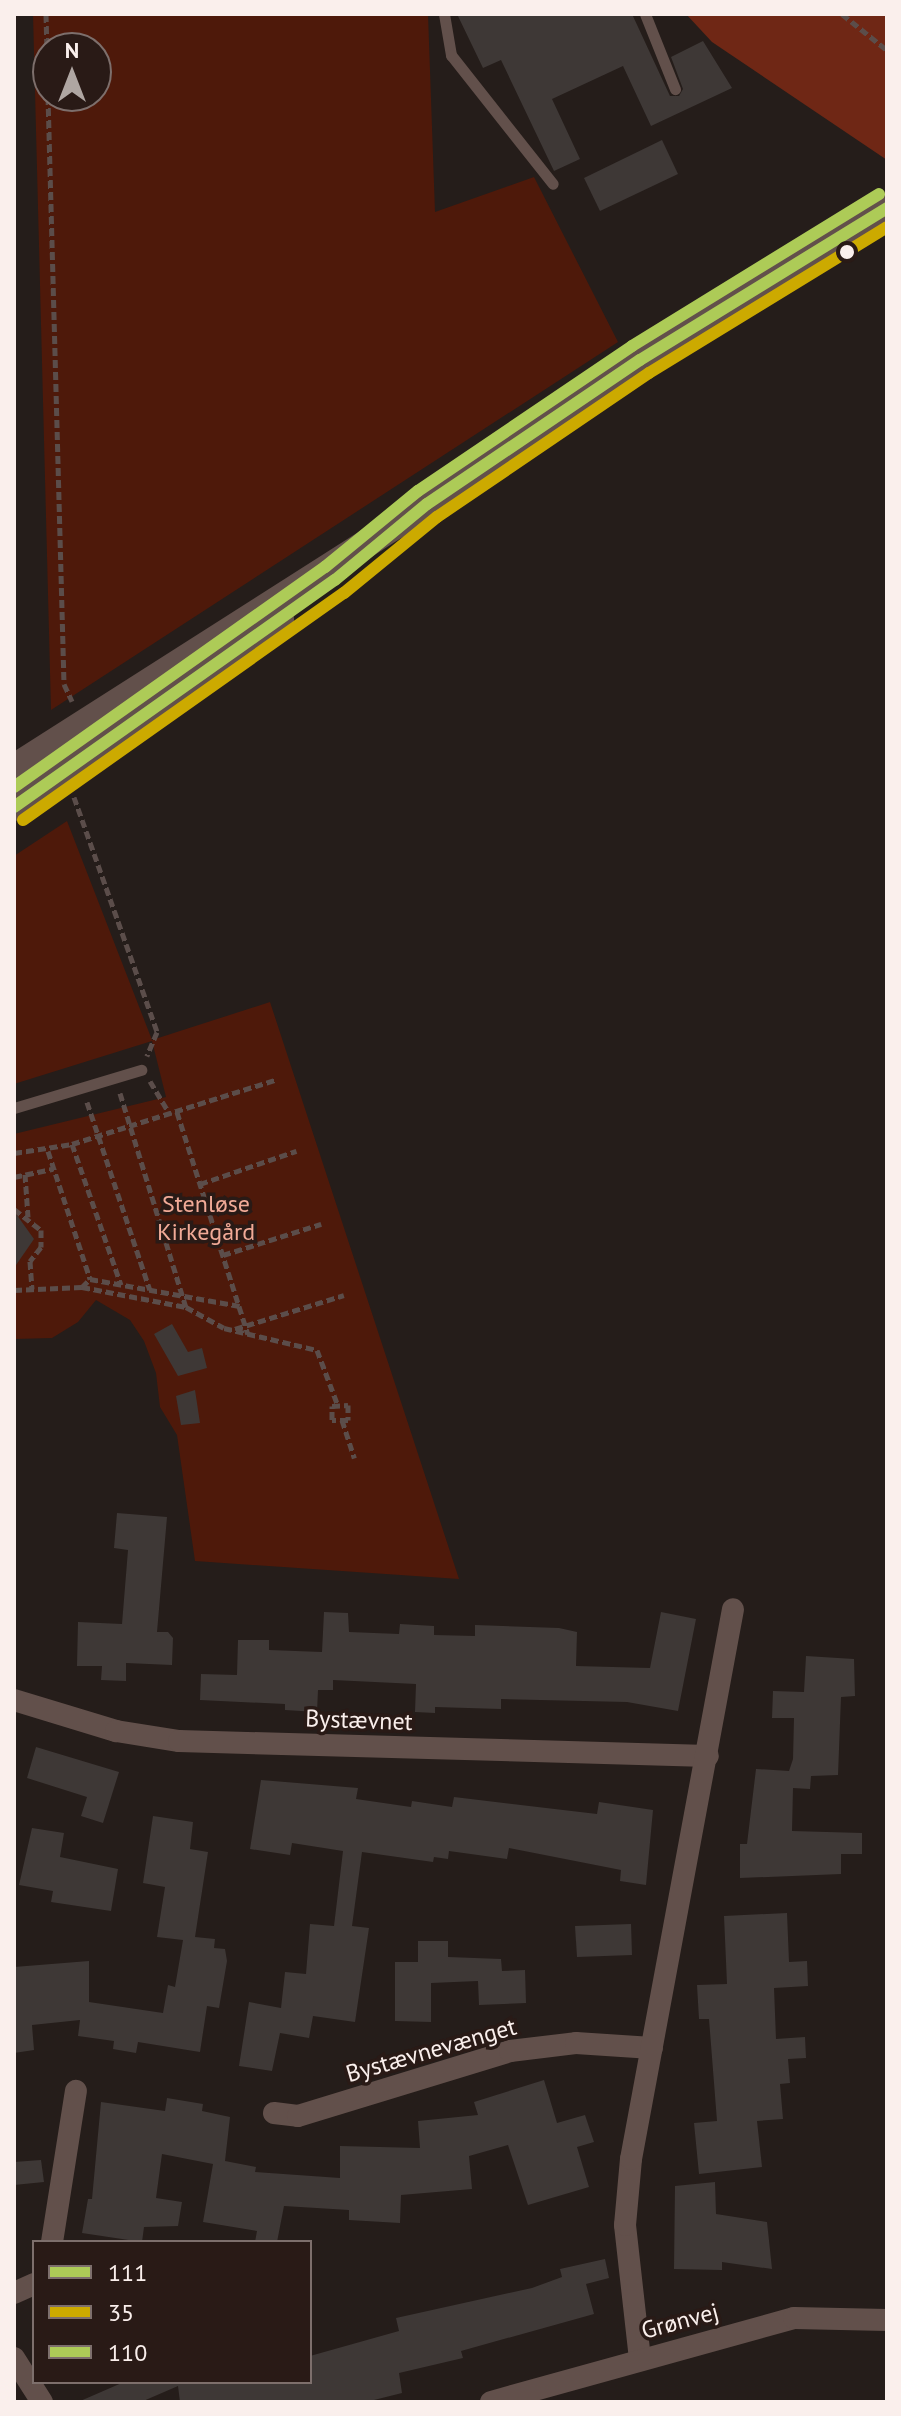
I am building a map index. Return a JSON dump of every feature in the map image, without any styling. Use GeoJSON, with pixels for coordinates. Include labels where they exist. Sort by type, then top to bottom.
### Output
{"type":"FeatureCollection","features":[{"type":"Feature","properties":{"kind":"street"},"geometry":{"type":"LineString","coordinates":[[14,768],[396,525],[640,360],[887,208]]}},
{"type":"Feature","properties":{"kind":"street"},"geometry":{"type":"LineString","coordinates":[[14,807],[335,580],[396,525]]}},
{"type":"Feature","properties":{"kind":"street"},"geometry":{"type":"LineString","coordinates":[[640,2359],[625,2225],[631,2159],[733,1609]]}},
{"type":"Feature","properties":{"kind":"street","name":"Bystævnet"},"geometry":{"type":"LineString","coordinates":[[14,1700],[116,1731],[179,1741],[708,1756]]}},
{"type":"Feature","properties":{"kind":"street","name":"Bystævnevænget"},"geometry":{"type":"LineString","coordinates":[[274,2113],[298,2116],[510,2051],[576,2043],[652,2048]]}},
{"type":"Feature","properties":{"kind":"street"},"geometry":{"type":"LineString","coordinates":[[52,2240],[76,2091]]}},
{"type":"Feature","properties":{"kind":"street","name":"Grønvej"},"geometry":{"type":"LineString","coordinates":[[491,2402],[794,2318],[887,2320]]}},
{"type":"Feature","properties":{"kind":"street"},"geometry":{"type":"LineString","coordinates":[[14,2358],[42,2402]]}},
{"type":"Feature","properties":{"kind":"lane"},"geometry":{"type":"LineString","coordinates":[[444,14],[451,55],[553,184]]}},
{"type":"Feature","properties":{"kind":"lane"},"geometry":{"type":"LineString","coordinates":[[645,14],[675,89]]}},
{"type":"Feature","properties":{"kind":"lane"},"geometry":{"type":"LineString","coordinates":[[14,1108],[141,1070]]}},
{"type":"Feature","properties":{"kind":"path"},"geometry":{"type":"LineString","coordinates":[[842,14],[887,50]]}},
{"type":"Feature","properties":{"kind":"path"},"geometry":{"type":"LineString","coordinates":[[48,112],[64,684],[78,714]]}},
{"type":"Feature","properties":{"kind":"path"},"geometry":{"type":"LineString","coordinates":[[74,797],[157,1032],[141,1070],[174,1113],[248,1334]]}},
{"type":"Feature","properties":{"kind":"path"},"geometry":{"type":"LineString","coordinates":[[115,1077],[186,1307]]}},
{"type":"Feature","properties":{"kind":"path"},"geometry":{"type":"LineString","coordinates":[[14,1153],[48,1151],[275,1080]]}},
{"type":"Feature","properties":{"kind":"path"},"geometry":{"type":"LineString","coordinates":[[83,1087],[150,1290]]}},
{"type":"Feature","properties":{"kind":"path"},"geometry":{"type":"LineString","coordinates":[[72,1144],[121,1285]]}},
{"type":"Feature","properties":{"kind":"path"},"geometry":{"type":"LineString","coordinates":[[48,1151],[90,1279]]}},
{"type":"Feature","properties":{"kind":"path"},"geometry":{"type":"LineString","coordinates":[[200,1184],[296,1151]]}},
{"type":"Feature","properties":{"kind":"path"},"geometry":{"type":"LineString","coordinates":[[14,1177],[53,1169]]}},
{"type":"Feature","properties":{"kind":"path"},"geometry":{"type":"LineString","coordinates":[[25,1174],[28,1217]]}},
{"type":"Feature","properties":{"kind":"path"},"geometry":{"type":"LineString","coordinates":[[14,1209],[38,1224],[42,1238],[30,1261],[32,1289]]}},
{"type":"Feature","properties":{"kind":"path"},"geometry":{"type":"LineString","coordinates":[[223,1255],[321,1224]]}},
{"type":"Feature","properties":{"kind":"path"},"geometry":{"type":"LineString","coordinates":[[90,1279],[240,1306]]}},
{"type":"Feature","properties":{"kind":"path"},"geometry":{"type":"LineString","coordinates":[[82,1287],[90,1279]]}},
{"type":"Feature","properties":{"kind":"path"},"geometry":{"type":"LineString","coordinates":[[14,1290],[82,1287],[186,1307],[232,1330],[317,1350],[338,1406],[348,1405],[348,1420],[342,1420],[354,1458]]}},
{"type":"Feature","properties":{"kind":"path"},"geometry":{"type":"LineString","coordinates":[[232,1330],[344,1295]]}},
{"type":"Feature","properties":{"kind":"green space"},"geometry":{"type":"Polygon","coordinates":[[[33,14],[428,14],[435,212],[534,177],[618,342],[51,710],[36,112],[112,112],[112,32],[33,32],[33,14]]]}},
{"type":"Feature","properties":{"kind":"green space","name":"Stenløse Kirkegård"},"geometry":{"type":"Polygon","coordinates":[[[67,821],[152,1040],[270,1002],[459,1579],[195,1561],[177,1435],[160,1407],[156,1373],[144,1341],[130,1320],[96,1300],[78,1322],[52,1338],[14,1339],[14,1134],[166,1097],[152,1041],[14,1084],[14,856],[67,821]]]}},
{"type":"Feature","properties":{"kind":"shaded area"},"geometry":{"type":"Polygon","coordinates":[[[686,14],[887,14],[887,160],[712,42],[686,14]]]}},
{"type":"Feature","properties":{"kind":"building"},"geometry":{"type":"Polygon","coordinates":[[[457,14],[632,14],[670,96],[679,96],[683,89],[671,57],[703,41],[732,88],[651,126],[623,66],[552,99],[580,159],[554,171],[501,60],[483,68],[457,14]]]}},
{"type":"Feature","properties":{"kind":"building"},"geometry":{"type":"Polygon","coordinates":[[[662,140],[678,174],[600,211],[584,178],[662,140]]]}},
{"type":"Feature","properties":{"kind":"building"},"geometry":{"type":"Polygon","coordinates":[[[14,1211],[34,1239],[14,1268],[14,1211]]]}},
{"type":"Feature","properties":{"kind":"building"},"geometry":{"type":"Polygon","coordinates":[[[172,1324],[188,1352],[202,1348],[207,1368],[178,1376],[154,1334],[172,1324]]]}},
{"type":"Feature","properties":{"kind":"building"},"geometry":{"type":"Polygon","coordinates":[[[195,1390],[200,1423],[181,1425],[176,1396],[195,1390]]]}},
{"type":"Feature","properties":{"kind":"building"},"geometry":{"type":"Polygon","coordinates":[[[117,1513],[167,1517],[157,1632],[168,1632],[173,1638],[172,1665],[126,1663],[126,1681],[101,1680],[102,1666],[77,1666],[78,1622],[122,1624],[128,1550],[114,1548],[117,1513]]]}},
{"type":"Feature","properties":{"kind":"building"},"geometry":{"type":"Polygon","coordinates":[[[324,1612],[348,1613],[349,1632],[399,1634],[400,1624],[434,1626],[434,1635],[475,1636],[475,1625],[559,1628],[577,1632],[576,1666],[650,1668],[661,1612],[696,1619],[678,1711],[627,1702],[501,1699],[501,1709],[435,1707],[435,1713],[415,1712],[416,1684],[333,1680],[333,1690],[318,1690],[317,1712],[285,1710],[285,1704],[200,1700],[201,1674],[237,1675],[238,1640],[269,1640],[269,1650],[322,1652],[324,1612]]]}},
{"type":"Feature","properties":{"kind":"building"},"geometry":{"type":"Polygon","coordinates":[[[806,1656],[854,1659],[855,1696],[841,1697],[838,1775],[811,1776],[810,1789],[793,1788],[792,1831],[862,1833],[862,1854],[841,1854],[841,1874],[740,1878],[740,1844],[747,1844],[756,1769],[789,1771],[793,1759],[794,1718],[772,1718],[773,1691],[804,1692],[806,1656]]]}},
{"type":"Feature","properties":{"kind":"building"},"geometry":{"type":"Polygon","coordinates":[[[36,1747],[119,1772],[103,1823],[81,1816],[87,1797],[27,1778],[36,1747]]]}},
{"type":"Feature","properties":{"kind":"building"},"geometry":{"type":"Polygon","coordinates":[[[261,1780],[358,1788],[356,1799],[411,1807],[412,1801],[452,1807],[454,1797],[597,1814],[599,1802],[653,1810],[646,1885],[620,1881],[621,1870],[509,1848],[507,1859],[449,1851],[448,1859],[434,1857],[433,1862],[362,1852],[352,1926],[369,1928],[355,2022],[313,2016],[309,2038],[280,2033],[272,2071],[239,2066],[249,2002],[281,2008],[285,1972],[306,1974],[310,1924],[334,1926],[343,1851],[292,1843],[290,1855],[250,1849],[261,1780]]]}},
{"type":"Feature","properties":{"kind":"building"},"geometry":{"type":"Polygon","coordinates":[[[153,1816],[193,1822],[190,1849],[208,1852],[195,1937],[215,1939],[214,1948],[225,1949],[227,1961],[219,2008],[207,2006],[200,2052],[138,2042],[136,2053],[113,2049],[114,2041],[78,2036],[80,2020],[32,2025],[34,2050],[14,2053],[14,1967],[89,1961],[89,2002],[163,2013],[168,1985],[175,1987],[183,1940],[157,1937],[165,1887],[143,1883],[153,1816]]]}},
{"type":"Feature","properties":{"kind":"building"},"geometry":{"type":"Polygon","coordinates":[[[32,1828],[64,1833],[60,1857],[118,1869],[111,1911],[51,1902],[53,1891],[19,1885],[32,1828]]]}},
{"type":"Feature","properties":{"kind":"building"},"geometry":{"type":"Polygon","coordinates":[[[787,1913],[789,1962],[807,1961],[808,1986],[774,1988],[776,2039],[805,2037],[806,2058],[788,2059],[790,2083],[780,2084],[783,2119],[757,2121],[762,2167],[699,2174],[694,2123],[717,2121],[709,2019],[699,2019],[697,1985],[727,1984],[724,1916],[787,1913]]]}},
{"type":"Feature","properties":{"kind":"building"},"geometry":{"type":"Polygon","coordinates":[[[631,1924],[632,1955],[577,1957],[575,1926],[631,1924]]]}},
{"type":"Feature","properties":{"kind":"building"},"geometry":{"type":"Polygon","coordinates":[[[418,1941],[448,1941],[448,1957],[501,1959],[502,1971],[525,1970],[526,2003],[479,2005],[478,1981],[431,1983],[431,2022],[395,2021],[395,1962],[418,1962],[418,1941]]]}},
{"type":"Feature","properties":{"kind":"building"},"geometry":{"type":"Polygon","coordinates":[[[544,2080],[557,2123],[585,2115],[594,2142],[577,2147],[589,2187],[528,2205],[508,2145],[469,2156],[472,2189],[401,2195],[400,2223],[349,2220],[349,2210],[284,2206],[277,2240],[255,2240],[257,2231],[203,2222],[213,2164],[162,2154],[156,2198],[182,2202],[178,2226],[144,2227],[142,2240],[82,2233],[88,2199],[92,2199],[101,2102],[165,2111],[167,2098],[203,2104],[202,2111],[230,2117],[225,2161],[256,2167],[255,2172],[340,2178],[340,2146],[420,2148],[418,2121],[478,2115],[474,2102],[544,2080]]]}},
{"type":"Feature","properties":{"kind":"building"},"geometry":{"type":"Polygon","coordinates":[[[41,2160],[44,2182],[14,2185],[14,2162],[41,2160]]]}},
{"type":"Feature","properties":{"kind":"building"},"geometry":{"type":"Polygon","coordinates":[[[715,2182],[716,2214],[767,2222],[772,2269],[722,2262],[722,2270],[674,2269],[675,2186],[715,2182]]]}},
{"type":"Feature","properties":{"kind":"building"},"geometry":{"type":"Polygon","coordinates":[[[605,2259],[609,2278],[586,2284],[594,2314],[461,2351],[463,2358],[399,2373],[402,2393],[366,2402],[180,2402],[178,2386],[141,2402],[78,2402],[119,2384],[312,2384],[312,2355],[399,2331],[396,2318],[532,2288],[562,2277],[560,2269],[605,2259]]]}},
{"type":"Feature","properties":{"kind":"transit line","name":"110"},"geometry":{"type":"LineString","coordinates":[[14,787],[325,567],[418,491],[632,346],[879,194]]}},
{"type":"Feature","properties":{"kind":"transit line","name":"111"},"geometry":{"type":"LineString","coordinates":[[14,807],[335,580],[427,504],[640,360],[887,208]]}},
{"type":"Feature","properties":{"kind":"transit line","name":"35"},"geometry":{"type":"LineString","coordinates":[[23,820],[344,593],[437,517],[649,373],[887,227]]}}]}
